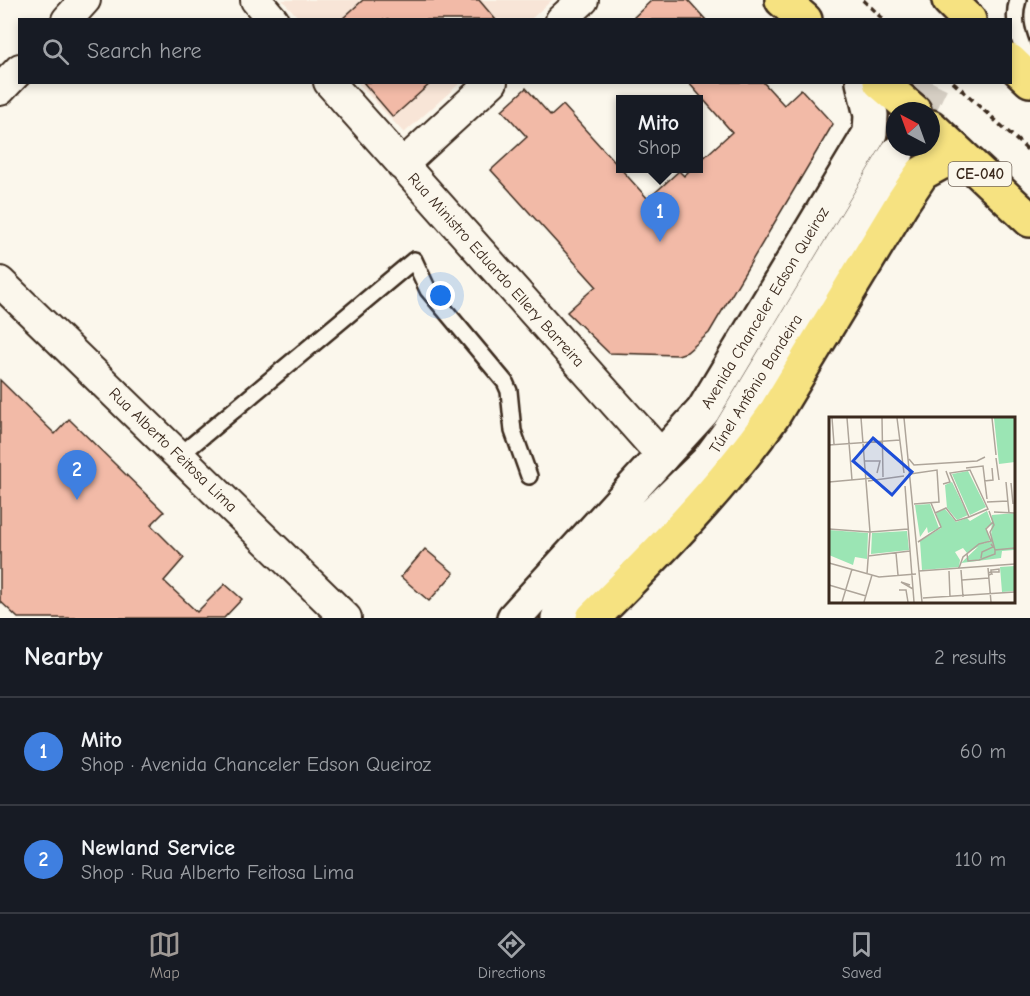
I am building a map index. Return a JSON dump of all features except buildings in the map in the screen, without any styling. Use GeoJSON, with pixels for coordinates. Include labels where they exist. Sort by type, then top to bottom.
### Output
{"type":"FeatureCollection","features":[{"type":"Feature","properties":{"kind":"highway"},"geometry":{"type":"LineString","coordinates":[[782,0],[803,18]]}},
{"type":"Feature","properties":{"kind":"highway"},"geometry":{"type":"LineString","coordinates":[[949,0],[967,18]]}},
{"type":"Feature","properties":{"kind":"highway"},"geometry":{"type":"LineString","coordinates":[[1012,62],[1030,80]]}},
{"type":"Feature","properties":{"kind":"highway"},"geometry":{"type":"LineString","coordinates":[[882,84],[903,102]]}},
{"type":"Feature","properties":{"kind":"highway","name":"CE-040"},"geometry":{"type":"LineString","coordinates":[[940,136],[1030,220]]}},
{"type":"Feature","properties":{"kind":"highway"},"geometry":{"type":"LineString","coordinates":[[593,618],[704,504],[749,450],[773,416],[922,173],[944,161],[970,164]]}},
{"type":"Feature","properties":{"kind":"main road","name":"Avenida Chanceler Edson Queiroz"},"geometry":{"type":"LineString","coordinates":[[514,618],[703,411],[870,133],[871,115],[863,84]]}},
{"type":"Feature","properties":{"kind":"main road","name":"Túnel Antônio Bandeira"},"geometry":{"type":"LineString","coordinates":[[558,618],[594,572],[707,462],[730,431],[895,156]]}},
{"type":"Feature","properties":{"kind":"street"},"geometry":{"type":"LineString","coordinates":[[69,18],[86,0]]}},
{"type":"Feature","properties":{"kind":"street"},"geometry":{"type":"LineString","coordinates":[[256,0],[271,18]]}},
{"type":"Feature","properties":{"kind":"street"},"geometry":{"type":"LineString","coordinates":[[563,18],[583,0]]}},
{"type":"Feature","properties":{"kind":"street"},"geometry":{"type":"LineString","coordinates":[[0,90],[18,71]]}},
{"type":"Feature","properties":{"kind":"street","name":"Rua Ministro Eduardo Ellery Barreira"},"geometry":{"type":"LineString","coordinates":[[331,84],[663,457]]}},
{"type":"Feature","properties":{"kind":"street"},"geometry":{"type":"LineString","coordinates":[[402,165],[490,84]]}},
{"type":"Feature","properties":{"kind":"street","name":"Rua Alberto Feitosa Lima"},"geometry":{"type":"LineString","coordinates":[[0,282],[346,618]]}},
{"type":"Feature","properties":{"kind":"lane"},"geometry":{"type":"LineString","coordinates":[[1018,0],[1014,11],[1016,31],[1030,67]]}},
{"type":"Feature","properties":{"kind":"lane"},"geometry":{"type":"LineString","coordinates":[[179,456],[414,260],[428,290],[505,382],[509,391],[513,431],[529,476]]}},
{"type":"Feature","properties":{"kind":"path"},"geometry":{"type":"LineString","coordinates":[[863,0],[882,18]]}},
{"type":"Feature","properties":{"kind":"path"},"geometry":{"type":"LineString","coordinates":[[955,84],[1030,152]]}},
{"type":"Feature","properties":{"kind":"shaded area"},"geometry":{"type":"Polygon","coordinates":[[[282,0],[552,0],[532,18],[299,18],[282,0]]]}},
{"type":"Feature","properties":{"kind":"shaded area"},"geometry":{"type":"Polygon","coordinates":[[[359,84],[459,84],[404,133],[359,84]]]}},
{"type":"Feature","properties":{"kind":"tunnel"},"geometry":{"type":"LineString","coordinates":[[922,102],[931,84]]}},
{"type":"Feature","properties":{"kind":"place","name":"Mito"},"geometry":{"type":"Point","coordinates":[660,242]}},
{"type":"Feature","properties":{"kind":"place","name":"Newland Service"},"geometry":{"type":"Point","coordinates":[77,500]}}]}
